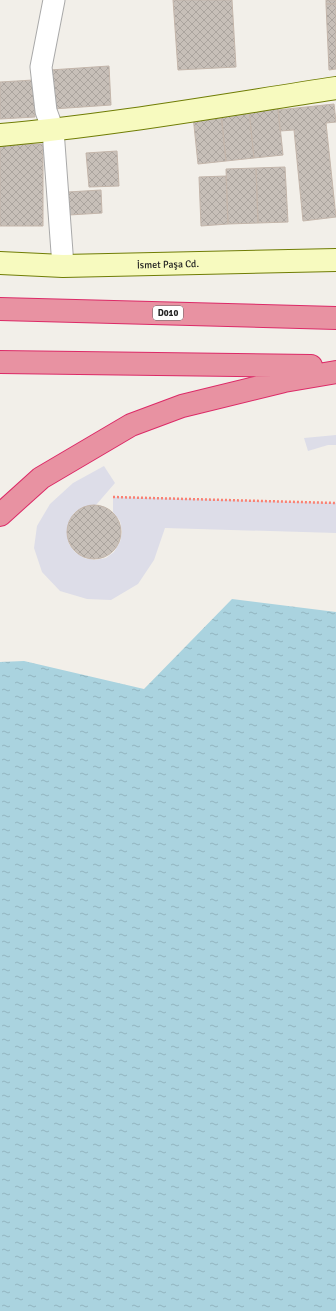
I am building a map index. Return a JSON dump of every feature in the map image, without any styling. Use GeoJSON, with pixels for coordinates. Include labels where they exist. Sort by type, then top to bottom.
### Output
{"type":"FeatureCollection","features":[{"type":"Feature","properties":{"kind":"highway","name":"D010"},"geometry":{"type":"LineString","coordinates":[[0,309],[336,318]]}},
{"type":"Feature","properties":{"kind":"highway"},"geometry":{"type":"LineString","coordinates":[[0,362],[336,367]]}},
{"type":"Feature","properties":{"kind":"highway"},"geometry":{"type":"LineString","coordinates":[[0,515],[41,478],[131,425],[182,406],[284,381],[336,372]]}},
{"type":"Feature","properties":{"kind":"street"},"geometry":{"type":"LineString","coordinates":[[54,0],[41,66],[46,111],[54,130],[63,266]]}},
{"type":"Feature","properties":{"kind":"street"},"geometry":{"type":"LineString","coordinates":[[0,135],[54,130],[336,88]]}},
{"type":"Feature","properties":{"kind":"street","name":"İsmet Paşa Cd."},"geometry":{"type":"LineString","coordinates":[[0,263],[63,266],[336,260]]}},
{"type":"Feature","properties":{"kind":"path"},"geometry":{"type":"LineString","coordinates":[[113,497],[336,503]]}},
{"type":"Feature","properties":{"kind":"shaded area"},"geometry":{"type":"Polygon","coordinates":[[[336,435],[336,445],[328,445],[308,451],[304,438],[336,435]]]}},
{"type":"Feature","properties":{"kind":"shaded area"},"geometry":{"type":"Polygon","coordinates":[[[104,466],[115,483],[96,505],[83,507],[74,513],[69,522],[67,533],[69,544],[75,552],[84,558],[95,560],[106,558],[114,552],[120,542],[122,532],[120,521],[113,512],[113,497],[336,503],[336,533],[165,528],[154,560],[138,584],[111,600],[87,599],[60,591],[42,572],[34,548],[37,526],[50,504],[73,483],[104,466]]]}},
{"type":"Feature","properties":{"kind":"water"},"geometry":{"type":"Polygon","coordinates":[[[232,599],[336,612],[336,1311],[0,1311],[0,662],[24,661],[144,689],[232,599]]]}},
{"type":"Feature","properties":{"kind":"building"},"geometry":{"type":"Polygon","coordinates":[[[173,0],[232,0],[236,67],[178,70],[173,0]]]}},
{"type":"Feature","properties":{"kind":"building"},"geometry":{"type":"Polygon","coordinates":[[[326,0],[336,0],[336,4],[326,4],[326,0]]]}},
{"type":"Feature","properties":{"kind":"building"},"geometry":{"type":"Polygon","coordinates":[[[326,4],[336,4],[336,69],[329,70],[326,4]]]}},
{"type":"Feature","properties":{"kind":"building"},"geometry":{"type":"Polygon","coordinates":[[[109,66],[111,105],[53,109],[50,70],[109,66]]]}},
{"type":"Feature","properties":{"kind":"building"},"geometry":{"type":"Polygon","coordinates":[[[33,80],[35,117],[0,119],[0,82],[33,80]]]}},
{"type":"Feature","properties":{"kind":"building"},"geometry":{"type":"Polygon","coordinates":[[[334,104],[336,122],[326,123],[336,217],[303,221],[294,130],[280,131],[278,110],[334,104]]]}},
{"type":"Feature","properties":{"kind":"building"},"geometry":{"type":"Polygon","coordinates":[[[278,107],[283,155],[254,158],[249,110],[278,107]]]}},
{"type":"Feature","properties":{"kind":"building"},"geometry":{"type":"Polygon","coordinates":[[[249,110],[254,158],[226,161],[221,113],[249,110]]]}},
{"type":"Feature","properties":{"kind":"building"},"geometry":{"type":"Polygon","coordinates":[[[221,113],[226,161],[198,164],[193,116],[221,113]]]}},
{"type":"Feature","properties":{"kind":"building"},"geometry":{"type":"Polygon","coordinates":[[[0,144],[43,144],[43,226],[0,226],[0,144]]]}},
{"type":"Feature","properties":{"kind":"building"},"geometry":{"type":"Polygon","coordinates":[[[117,151],[119,186],[89,187],[86,153],[117,151]]]}},
{"type":"Feature","properties":{"kind":"building"},"geometry":{"type":"Polygon","coordinates":[[[285,167],[288,222],[258,223],[256,168],[285,167]]]}},
{"type":"Feature","properties":{"kind":"building"},"geometry":{"type":"Polygon","coordinates":[[[256,168],[258,223],[228,224],[226,169],[256,168]]]}},
{"type":"Feature","properties":{"kind":"building"},"geometry":{"type":"Polygon","coordinates":[[[226,176],[228,224],[201,226],[199,177],[226,176]]]}},
{"type":"Feature","properties":{"kind":"building"},"geometry":{"type":"Polygon","coordinates":[[[101,190],[102,213],[69,215],[68,192],[101,190]]]}},
{"type":"Feature","properties":{"kind":"building"},"geometry":{"type":"Polygon","coordinates":[[[89,505],[99,505],[109,509],[117,517],[121,527],[121,537],[117,547],[109,555],[99,559],[89,559],[79,555],[71,547],[67,537],[67,527],[71,517],[79,509],[89,505]]]}}]}
